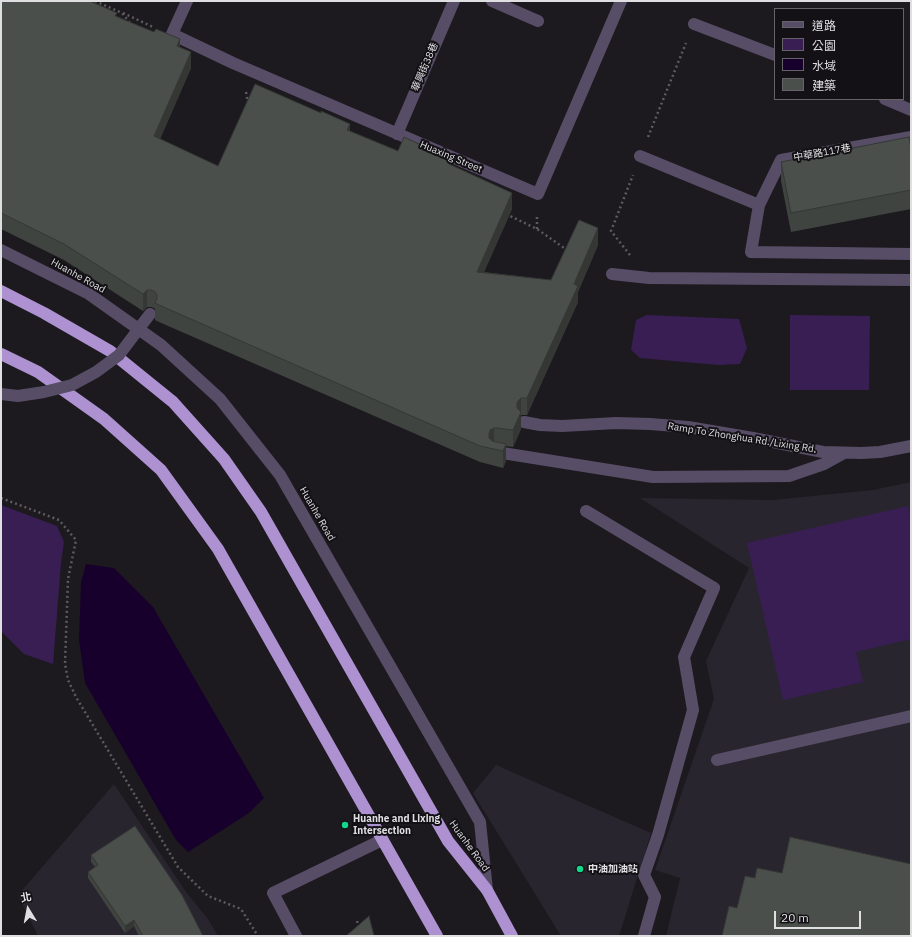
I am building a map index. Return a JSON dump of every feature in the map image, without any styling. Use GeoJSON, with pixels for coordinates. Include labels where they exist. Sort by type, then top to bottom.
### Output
{"type":"FeatureCollection","features":[{"type":"Feature","properties":{"kind":"highway","name":"Huanhe Road"},"geometry":{"type":"LineString","coordinates":[[1,291],[44,313],[110,351],[172,402],[224,460],[261,512],[448,841],[487,890],[512,936]]}},
{"type":"Feature","properties":{"kind":"highway"},"geometry":{"type":"LineString","coordinates":[[1,354],[38,372],[104,419],[161,470],[218,549],[436,936]]}},
{"type":"Feature","properties":{"kind":"street"},"geometry":{"type":"LineString","coordinates":[[172,34],[186,1]]}},
{"type":"Feature","properties":{"kind":"street","name":"華興街38巷"},"geometry":{"type":"LineString","coordinates":[[396,134],[454,1]]}},
{"type":"Feature","properties":{"kind":"street"},"geometry":{"type":"LineString","coordinates":[[492,1],[538,21]]}},
{"type":"Feature","properties":{"kind":"street","name":"Huaxing Street"},"geometry":{"type":"LineString","coordinates":[[172,34],[233,63],[538,194],[621,1]]}},
{"type":"Feature","properties":{"kind":"street"},"geometry":{"type":"LineString","coordinates":[[694,24],[774,55]]}},
{"type":"Feature","properties":{"kind":"street"},"geometry":{"type":"LineString","coordinates":[[887,100],[911,110]]}},
{"type":"Feature","properties":{"kind":"street","name":"中華路117巷"},"geometry":{"type":"LineString","coordinates":[[911,137],[781,160],[759,204],[751,252],[911,254]]}},
{"type":"Feature","properties":{"kind":"street"},"geometry":{"type":"LineString","coordinates":[[640,156],[759,204]]}},
{"type":"Feature","properties":{"kind":"street","name":"Huanhe Road"},"geometry":{"type":"LineString","coordinates":[[1,250],[89,294],[162,345],[220,399],[280,475],[480,822],[487,890]]}},
{"type":"Feature","properties":{"kind":"street"},"geometry":{"type":"LineString","coordinates":[[612,274],[649,278],[911,280]]}},
{"type":"Feature","properties":{"kind":"street"},"geometry":{"type":"LineString","coordinates":[[1,394],[18,396],[44,392],[72,385],[96,372],[119,355],[150,314]]}},
{"type":"Feature","properties":{"kind":"street","name":"Ramp To Zhonghua Rd./Lixing Rd."},"geometry":{"type":"LineString","coordinates":[[524,422],[540,425],[562,426],[616,423],[688,427],[823,452],[880,452],[911,446]]}},
{"type":"Feature","properties":{"kind":"street"},"geometry":{"type":"LineString","coordinates":[[496,452],[653,477],[789,476],[824,464],[844,453]]}},
{"type":"Feature","properties":{"kind":"street"},"geometry":{"type":"LineString","coordinates":[[586,511],[714,588],[684,658],[693,710],[658,835],[644,875],[655,897],[644,936]]}},
{"type":"Feature","properties":{"kind":"street"},"geometry":{"type":"LineString","coordinates":[[717,760],[911,716]]}},
{"type":"Feature","properties":{"kind":"street"},"geometry":{"type":"LineString","coordinates":[[296,936],[273,894],[382,840]]}},
{"type":"Feature","properties":{"kind":"path"},"geometry":{"type":"LineString","coordinates":[[122,13],[172,34]]}},
{"type":"Feature","properties":{"kind":"path"},"geometry":{"type":"LineString","coordinates":[[611,231],[694,24]]}},
{"type":"Feature","properties":{"kind":"path"},"geometry":{"type":"LineString","coordinates":[[502,212],[537,229],[573,253]]}},
{"type":"Feature","properties":{"kind":"path"},"geometry":{"type":"LineString","coordinates":[[564,255],[567,250]]}},
{"type":"Feature","properties":{"kind":"path"},"geometry":{"type":"LineString","coordinates":[[1,498],[59,520],[76,540],[68,579],[65,664],[68,680],[76,697],[178,867],[208,896],[241,910],[258,936]]}},
{"type":"Feature","properties":{"kind":"path"},"geometry":{"type":"LineString","coordinates":[[357,921],[359,929]]}},
{"type":"Feature","properties":{"kind":"shaded area"},"geometry":{"type":"Polygon","coordinates":[[[911,482],[911,936],[666,936],[680,878],[655,870],[714,699],[706,661],[749,568],[640,498],[773,500],[873,490],[911,482]]]}},
{"type":"Feature","properties":{"kind":"shaded area","name":"中油加油站"},"geometry":{"type":"Polygon","coordinates":[[[496,765],[651,833],[619,936],[561,936],[473,793],[496,765]]]}},
{"type":"Feature","properties":{"kind":"shaded area"},"geometry":{"type":"Polygon","coordinates":[[[114,784],[186,892],[208,919],[218,936],[38,936],[18,895],[114,784]]]}},
{"type":"Feature","properties":{"kind":"green space"},"geometry":{"type":"Polygon","coordinates":[[[647,315],[739,319],[747,348],[740,364],[718,365],[640,358],[631,350],[636,320],[647,315]]]}},
{"type":"Feature","properties":{"kind":"green space"},"geometry":{"type":"Polygon","coordinates":[[[790,315],[870,316],[869,390],[790,390],[790,315]]]}},
{"type":"Feature","properties":{"kind":"green space"},"geometry":{"type":"Polygon","coordinates":[[[1,505],[57,526],[64,542],[53,664],[24,654],[1,631],[1,505]]]}},
{"type":"Feature","properties":{"kind":"green space"},"geometry":{"type":"Polygon","coordinates":[[[908,506],[911,521],[911,639],[856,652],[863,682],[783,700],[747,543],[908,506]]]}},
{"type":"Feature","properties":{"kind":"water"},"geometry":{"type":"Polygon","coordinates":[[[86,564],[114,568],[153,607],[264,798],[249,813],[188,852],[176,840],[85,683],[79,640],[81,582],[86,564]]]}},
{"type":"Feature","properties":{"kind":"building"},"geometry":{"type":"Polygon","coordinates":[[[1,1],[90,1],[117,13],[115,16],[154,32],[156,29],[180,39],[177,46],[191,52],[154,136],[218,166],[255,84],[350,124],[347,130],[398,151],[404,137],[447,157],[446,159],[450,161],[449,164],[512,193],[477,272],[551,280],[579,220],[598,228],[574,284],[578,286],[527,398],[521,398],[517,403],[517,408],[521,412],[513,430],[494,428],[490,430],[489,438],[492,441],[506,444],[503,451],[480,446],[159,305],[155,303],[157,294],[154,291],[147,290],[143,294],[64,244],[1,213],[1,1]]]}},
{"type":"Feature","properties":{"kind":"building"},"geometry":{"type":"Polygon","coordinates":[[[909,137],[911,149],[911,190],[791,213],[781,162],[909,137]]]}},
{"type":"Feature","properties":{"kind":"building"},"geometry":{"type":"Polygon","coordinates":[[[135,826],[182,895],[203,936],[143,936],[134,920],[125,926],[88,872],[98,865],[91,855],[135,826]]]}},
{"type":"Feature","properties":{"kind":"building"},"geometry":{"type":"Polygon","coordinates":[[[790,837],[911,864],[911,936],[722,936],[729,906],[737,908],[745,876],[755,878],[757,868],[782,873],[790,837]]]}},
{"type":"Feature","properties":{"kind":"building"},"geometry":{"type":"Polygon","coordinates":[[[369,916],[374,936],[346,936],[369,916]]]}},
{"type":"Feature","properties":{"kind":"place","name":"Huanhe and Lixing Intersection"},"geometry":{"type":"Point","coordinates":[345,825]}},
{"type":"Feature","properties":{"kind":"place","name":"中油加油站"},"geometry":{"type":"Point","coordinates":[580,869]}}]}
